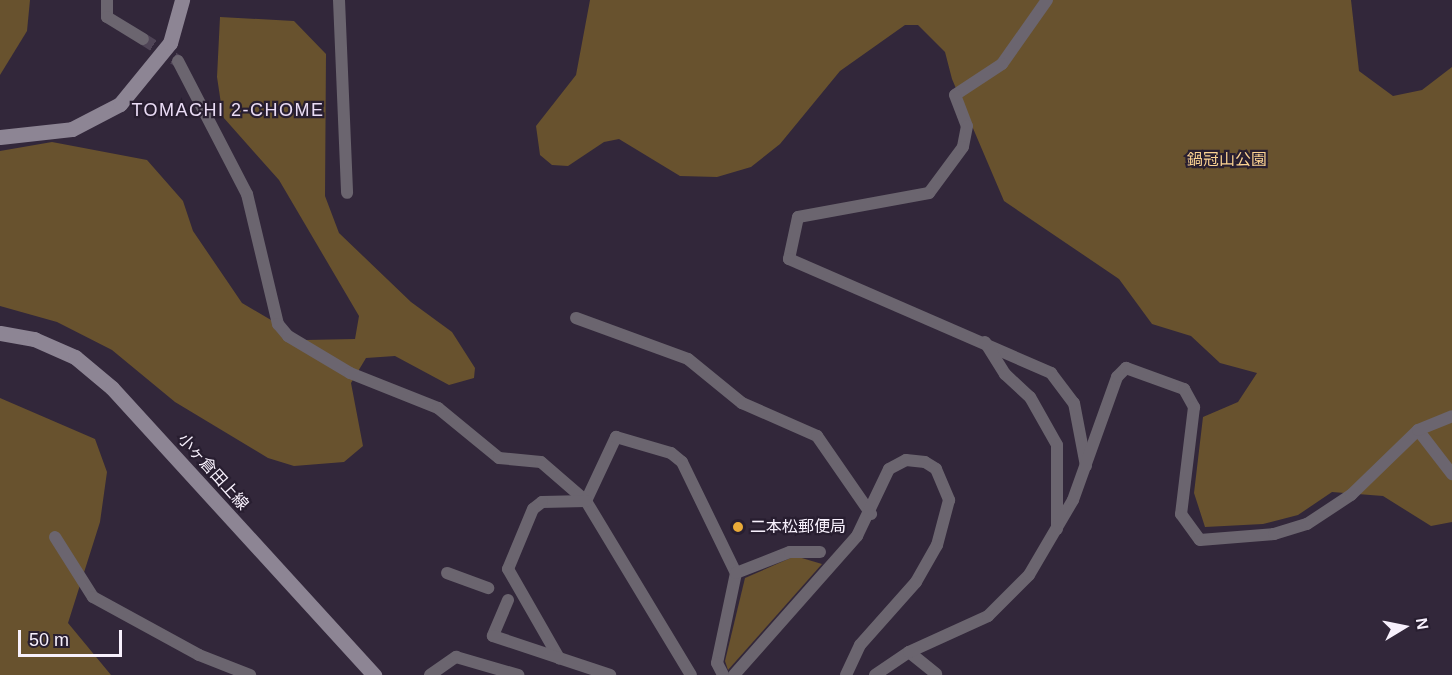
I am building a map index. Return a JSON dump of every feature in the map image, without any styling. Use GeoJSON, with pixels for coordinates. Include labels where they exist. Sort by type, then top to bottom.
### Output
{"type":"FeatureCollection","features":[{"type":"Feature","properties":{"kind":"main road"},"geometry":{"type":"LineString","coordinates":[[0,137],[72,129],[120,104],[170,43],[182,0]]}},
{"type":"Feature","properties":{"kind":"main road","name":"小ヶ倉田上線"},"geometry":{"type":"LineString","coordinates":[[0,333],[34,339],[75,357],[112,388],[374,675]]}},
{"type":"Feature","properties":{"kind":"street"},"geometry":{"type":"LineString","coordinates":[[107,0],[107,17],[142,39]]}},
{"type":"Feature","properties":{"kind":"street"},"geometry":{"type":"LineString","coordinates":[[339,0],[346,193]]}},
{"type":"Feature","properties":{"kind":"street"},"geometry":{"type":"LineString","coordinates":[[1047,0],[1002,64],[955,95],[967,126],[963,147],[929,192],[798,217],[789,259],[1036,363],[1059,380],[1074,403],[1086,466]]}},
{"type":"Feature","properties":{"kind":"street"},"geometry":{"type":"LineString","coordinates":[[178,61],[248,194],[279,324],[288,336],[350,373],[438,408],[499,458],[541,462],[586,501],[691,675]]}},
{"type":"Feature","properties":{"kind":"street"},"geometry":{"type":"LineString","coordinates":[[576,318],[688,358],[742,403],[817,436],[871,514]]}},
{"type":"Feature","properties":{"kind":"street"},"geometry":{"type":"LineString","coordinates":[[985,342],[1005,374],[1030,397],[1057,445],[1057,529]]}},
{"type":"Feature","properties":{"kind":"street"},"geometry":{"type":"LineString","coordinates":[[875,675],[909,652],[988,616],[1029,575],[1057,529],[1086,466],[1117,377],[1126,368],[1184,389],[1194,407],[1181,514],[1188,531],[1200,540],[1274,534],[1307,524],[1351,495],[1418,430],[1452,416]]}},
{"type":"Feature","properties":{"kind":"street"},"geometry":{"type":"LineString","coordinates":[[1418,430],[1452,474]]}},
{"type":"Feature","properties":{"kind":"street"},"geometry":{"type":"LineString","coordinates":[[586,501],[616,437],[671,453],[682,462],[736,573],[717,663],[723,675]]}},
{"type":"Feature","properties":{"kind":"street"},"geometry":{"type":"LineString","coordinates":[[734,675],[834,564],[871,514],[882,479],[897,463],[925,462],[944,483],[946,521],[929,563],[860,645],[846,675]]}},
{"type":"Feature","properties":{"kind":"street"},"geometry":{"type":"LineString","coordinates":[[559,658],[508,569],[533,509],[542,502],[586,501]]}},
{"type":"Feature","properties":{"kind":"street"},"geometry":{"type":"LineString","coordinates":[[55,537],[93,597],[199,655],[250,675]]}},
{"type":"Feature","properties":{"kind":"street"},"geometry":{"type":"LineString","coordinates":[[736,573],[790,552],[820,552]]}},
{"type":"Feature","properties":{"kind":"street"},"geometry":{"type":"LineString","coordinates":[[447,573],[488,588]]}},
{"type":"Feature","properties":{"kind":"street"},"geometry":{"type":"LineString","coordinates":[[508,600],[493,636],[610,675]]}},
{"type":"Feature","properties":{"kind":"street"},"geometry":{"type":"LineString","coordinates":[[909,652],[936,674]]}},
{"type":"Feature","properties":{"kind":"street"},"geometry":{"type":"LineString","coordinates":[[430,675],[456,657],[518,675]]}},
{"type":"Feature","properties":{"kind":"green space"},"geometry":{"type":"Polygon","coordinates":[[[0,0],[30,0],[27,31],[0,75],[0,0]]]}},
{"type":"Feature","properties":{"kind":"green space","name":"鍋冠山公園"},"geometry":{"type":"Polygon","coordinates":[[[590,0],[1351,0],[1359,71],[1393,96],[1422,90],[1452,67],[1452,522],[1431,526],[1383,496],[1332,492],[1298,515],[1263,524],[1205,527],[1194,493],[1203,417],[1238,402],[1257,373],[1220,363],[1191,336],[1152,324],[1119,279],[1004,201],[952,79],[945,52],[918,25],[905,25],[840,71],[780,144],[751,167],[717,177],[680,176],[619,139],[604,142],[568,166],[552,165],[540,155],[536,126],[576,75],[590,0]]]}},
{"type":"Feature","properties":{"kind":"green space"},"geometry":{"type":"Polygon","coordinates":[[[220,17],[294,21],[326,54],[325,196],[339,233],[411,302],[452,332],[475,368],[474,378],[449,385],[395,356],[366,358],[351,383],[363,446],[344,462],[294,466],[268,458],[175,402],[112,350],[57,322],[0,306],[0,151],[52,142],[147,160],[183,201],[193,231],[242,303],[305,340],[355,339],[359,316],[279,180],[223,117],[217,77],[220,17]]]}},
{"type":"Feature","properties":{"kind":"green space"},"geometry":{"type":"Polygon","coordinates":[[[0,398],[95,439],[107,472],[100,522],[68,623],[111,675],[0,675],[0,398]]]}},
{"type":"Feature","properties":{"kind":"green space"},"geometry":{"type":"Polygon","coordinates":[[[795,556],[822,564],[728,670],[725,661],[745,578],[795,556]]]}},
{"type":"Feature","properties":{"kind":"tunnel"},"geometry":{"type":"LineString","coordinates":[[143,39],[178,61]]}},
{"type":"Feature","properties":{"kind":"place","name":"二本松郵便局"},"geometry":{"type":"Point","coordinates":[738,527]}},
{"type":"Feature","properties":{"kind":"district","name":"TOMACHI 2-CHOME"},"geometry":{"type":"Point","coordinates":[228,110]}}]}
